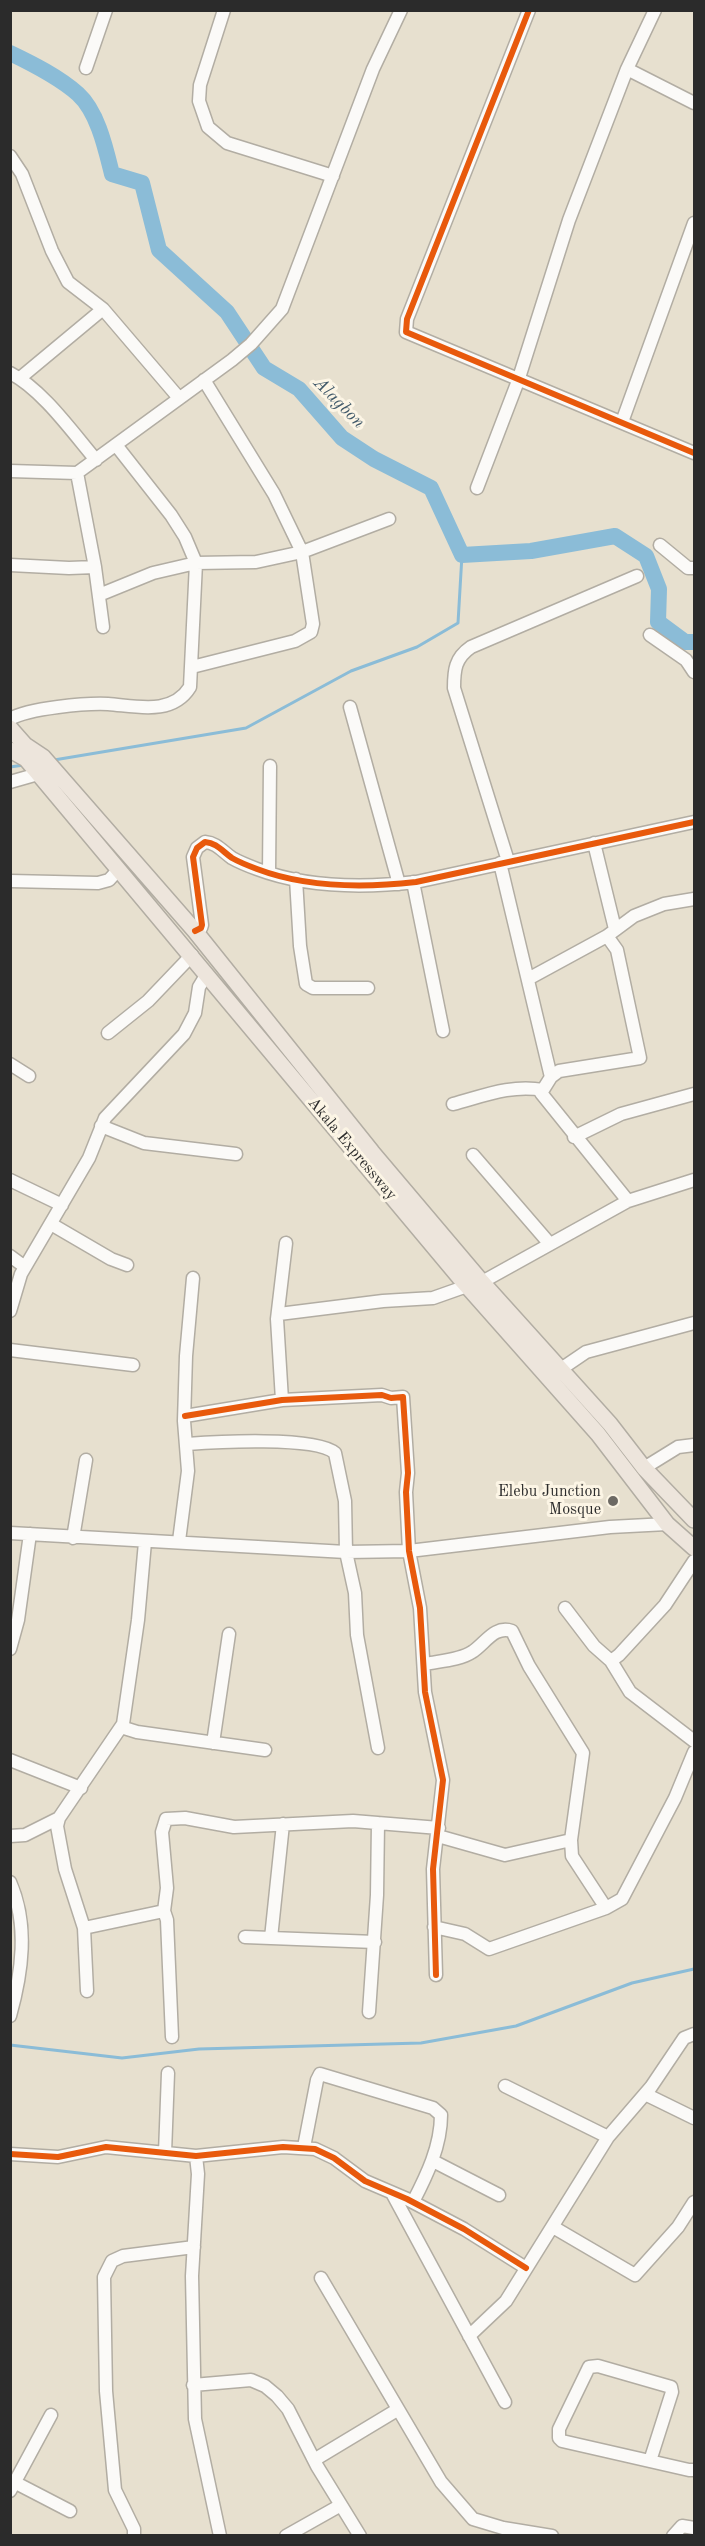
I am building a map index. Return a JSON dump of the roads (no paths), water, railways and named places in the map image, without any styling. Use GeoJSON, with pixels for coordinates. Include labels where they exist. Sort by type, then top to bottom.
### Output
{"type":"FeatureCollection","features":[{"type":"Feature","properties":{"kind":"main road","name":"Akala Expressway"},"geometry":{"type":"LineString","coordinates":[[10,728],[18,747],[38,774],[242,1017],[604,1429],[694,1520]]}},
{"type":"Feature","properties":{"kind":"main road","name":"Akala Expressway"},"geometry":{"type":"LineString","coordinates":[[18,747],[43,757],[195,931],[475,1284],[561,1369],[667,1524],[694,1548]]}},
{"type":"Feature","properties":{"kind":"main road"},"geometry":{"type":"LineString","coordinates":[[242,1017],[256,1008]]}},
{"type":"Feature","properties":{"kind":"street"},"geometry":{"type":"LineString","coordinates":[[86,68],[106,10]]}},
{"type":"Feature","properties":{"kind":"street"},"geometry":{"type":"LineString","coordinates":[[224,10],[200,85],[199,101],[208,127],[227,143],[333,176]]}},
{"type":"Feature","properties":{"kind":"street"},"geometry":{"type":"LineString","coordinates":[[10,471],[77,473],[232,360],[251,344],[282,309],[373,69],[401,10]]}},
{"type":"Feature","properties":{"kind":"street"},"geometry":{"type":"LineString","coordinates":[[529,10],[407,319],[406,332],[694,453]]}},
{"type":"Feature","properties":{"kind":"street"},"geometry":{"type":"LineString","coordinates":[[477,488],[518,381],[569,220],[627,69],[655,10]]}},
{"type":"Feature","properties":{"kind":"street"},"geometry":{"type":"LineString","coordinates":[[627,69],[694,103]]}},
{"type":"Feature","properties":{"kind":"street"},"geometry":{"type":"LineString","coordinates":[[10,156],[22,174],[52,251],[68,282],[103,309],[179,398]]}},
{"type":"Feature","properties":{"kind":"street"},"geometry":{"type":"LineString","coordinates":[[622,422],[694,223]]}},
{"type":"Feature","properties":{"kind":"street"},"geometry":{"type":"LineString","coordinates":[[96,460],[61,419],[15,376],[103,309]]}},
{"type":"Feature","properties":{"kind":"street"},"geometry":{"type":"LineString","coordinates":[[192,667],[295,641],[311,632],[313,608],[302,552],[274,494],[204,380]]}},
{"type":"Feature","properties":{"kind":"street"},"geometry":{"type":"LineString","coordinates":[[10,719],[25,713],[59,708],[105,704],[147,708],[168,705],[186,693],[190,687],[195,563],[185,537],[171,515],[116,445]]}},
{"type":"Feature","properties":{"kind":"street"},"geometry":{"type":"LineString","coordinates":[[77,473],[95,567],[103,627]]}},
{"type":"Feature","properties":{"kind":"street"},"geometry":{"type":"LineString","coordinates":[[99,595],[153,573],[195,563],[256,562],[302,552],[389,519]]}},
{"type":"Feature","properties":{"kind":"street"},"geometry":{"type":"LineString","coordinates":[[660,545],[688,568],[694,568]]}},
{"type":"Feature","properties":{"kind":"street"},"geometry":{"type":"LineString","coordinates":[[10,565],[95,567]]}},
{"type":"Feature","properties":{"kind":"street"},"geometry":{"type":"LineString","coordinates":[[551,1077],[504,862],[454,688],[455,666],[460,654],[471,647],[637,576]]}},
{"type":"Feature","properties":{"kind":"street"},"geometry":{"type":"LineString","coordinates":[[650,635],[686,660],[694,672]]}},
{"type":"Feature","properties":{"kind":"street"},"geometry":{"type":"LineString","coordinates":[[350,707],[399,884]]}},
{"type":"Feature","properties":{"kind":"street"},"geometry":{"type":"LineString","coordinates":[[269,873],[270,766]]}},
{"type":"Feature","properties":{"kind":"street"},"geometry":{"type":"LineString","coordinates":[[10,782],[38,774]]}},
{"type":"Feature","properties":{"kind":"street"},"geometry":{"type":"LineString","coordinates":[[195,931],[201,925],[193,857],[200,844],[212,843],[232,858],[269,873],[296,879],[342,886],[399,884],[694,822]]}},
{"type":"Feature","properties":{"kind":"street"},"geometry":{"type":"LineString","coordinates":[[594,843],[611,932],[617,950],[640,1058],[559,1071],[551,1077],[542,1096],[628,1201]]}},
{"type":"Feature","properties":{"kind":"street"},"geometry":{"type":"LineString","coordinates":[[10,881],[98,883],[108,880],[119,869]]}},
{"type":"Feature","properties":{"kind":"street"},"geometry":{"type":"LineString","coordinates":[[296,879],[300,946],[306,984],[313,988],[368,988]]}},
{"type":"Feature","properties":{"kind":"street"},"geometry":{"type":"LineString","coordinates":[[413,882],[443,1031]]}},
{"type":"Feature","properties":{"kind":"street"},"geometry":{"type":"LineString","coordinates":[[528,979],[611,932],[634,916],[654,908],[694,899]]}},
{"type":"Feature","properties":{"kind":"street"},"geometry":{"type":"LineString","coordinates":[[108,1033],[148,1001],[192,956]]}},
{"type":"Feature","properties":{"kind":"street"},"geometry":{"type":"LineString","coordinates":[[10,1311],[21,1274],[89,1158],[105,1118],[184,1034],[195,1013],[198,989],[207,974]]}},
{"type":"Feature","properties":{"kind":"street"},"geometry":{"type":"LineString","coordinates":[[10,1064],[29,1076]]}},
{"type":"Feature","properties":{"kind":"street"},"geometry":{"type":"LineString","coordinates":[[453,1104],[506,1089],[528,1087],[543,1090]]}},
{"type":"Feature","properties":{"kind":"street"},"geometry":{"type":"LineString","coordinates":[[574,1137],[621,1114],[694,1094]]}},
{"type":"Feature","properties":{"kind":"street"},"geometry":{"type":"LineString","coordinates":[[101,1126],[144,1143],[236,1154]]}},
{"type":"Feature","properties":{"kind":"street"},"geometry":{"type":"LineString","coordinates":[[473,1155],[549,1243]]}},
{"type":"Feature","properties":{"kind":"street"},"geometry":{"type":"LineString","coordinates":[[10,1180],[62,1205]]}},
{"type":"Feature","properties":{"kind":"street"},"geometry":{"type":"LineString","coordinates":[[279,1314],[383,1300],[434,1298],[475,1284],[628,1201],[694,1180]]}},
{"type":"Feature","properties":{"kind":"street"},"geometry":{"type":"LineString","coordinates":[[51,1224],[111,1259],[127,1265]]}},
{"type":"Feature","properties":{"kind":"street"},"geometry":{"type":"LineString","coordinates":[[282,1400],[277,1319],[286,1243]]}},
{"type":"Feature","properties":{"kind":"street"},"geometry":{"type":"LineString","coordinates":[[10,1256],[26,1267]]}},
{"type":"Feature","properties":{"kind":"street"},"geometry":{"type":"LineString","coordinates":[[179,1541],[188,1471],[185,1416],[186,1356],[193,1278]]}},
{"type":"Feature","properties":{"kind":"street"},"geometry":{"type":"LineString","coordinates":[[561,1369],[586,1352],[694,1323]]}},
{"type":"Feature","properties":{"kind":"street"},"geometry":{"type":"LineString","coordinates":[[10,1350],[133,1365]]}},
{"type":"Feature","properties":{"kind":"street"},"geometry":{"type":"LineString","coordinates":[[185,1416],[282,1400],[382,1395],[391,1398],[403,1397],[408,1473],[406,1492],[409,1551],[420,1608],[429,1714],[443,1780],[439,1832],[433,1869],[436,1975]]}},
{"type":"Feature","properties":{"kind":"street"},"geometry":{"type":"LineString","coordinates":[[187,1444],[258,1440],[331,1450],[338,1459],[343,1484],[346,1552],[378,1748]]}},
{"type":"Feature","properties":{"kind":"street"},"geometry":{"type":"LineString","coordinates":[[644,1468],[678,1447],[694,1445]]}},
{"type":"Feature","properties":{"kind":"street"},"geometry":{"type":"LineString","coordinates":[[74,1538],[86,1460]]}},
{"type":"Feature","properties":{"kind":"street"},"geometry":{"type":"LineString","coordinates":[[10,1533],[346,1552],[409,1551],[610,1527],[667,1524]]}},
{"type":"Feature","properties":{"kind":"street"},"geometry":{"type":"LineString","coordinates":[[10,1649],[18,1620],[30,1534]]}},
{"type":"Feature","properties":{"kind":"street"},"geometry":{"type":"LineString","coordinates":[[87,1991],[84,1928],[65,1869],[57,1826],[59,1818],[121,1727],[126,1710],[138,1620],[145,1542]]}},
{"type":"Feature","properties":{"kind":"street"},"geometry":{"type":"LineString","coordinates":[[611,1661],[665,1605],[694,1561]]}},
{"type":"Feature","properties":{"kind":"street"},"geometry":{"type":"LineString","coordinates":[[565,1608],[594,1646],[611,1661],[630,1692],[694,1741]]}},
{"type":"Feature","properties":{"kind":"street"},"geometry":{"type":"LineString","coordinates":[[425,1664],[471,1653],[491,1635],[500,1631],[513,1631],[529,1666],[584,1756],[571,1840],[572,1856],[606,1908]]}},
{"type":"Feature","properties":{"kind":"street"},"geometry":{"type":"LineString","coordinates":[[213,1743],[229,1634]]}},
{"type":"Feature","properties":{"kind":"street"},"geometry":{"type":"LineString","coordinates":[[121,1727],[265,1750]]}},
{"type":"Feature","properties":{"kind":"street"},"geometry":{"type":"LineString","coordinates":[[434,1927],[465,1934],[489,1949],[606,1908],[626,1895],[694,1752]]}},
{"type":"Feature","properties":{"kind":"street"},"geometry":{"type":"LineString","coordinates":[[10,1760],[81,1788]]}},
{"type":"Feature","properties":{"kind":"street"},"geometry":{"type":"LineString","coordinates":[[10,1836],[25,1835],[59,1818]]}},
{"type":"Feature","properties":{"kind":"street"},"geometry":{"type":"LineString","coordinates":[[172,2037],[168,1932],[164,1911],[167,1888],[162,1832],[166,1819],[185,1818],[234,1827],[353,1821],[378,1823],[439,1832],[505,1855],[571,1840]]}},
{"type":"Feature","properties":{"kind":"street"},"geometry":{"type":"LineString","coordinates":[[369,2012],[375,1942],[378,1823]]}},
{"type":"Feature","properties":{"kind":"street"},"geometry":{"type":"LineString","coordinates":[[271,1938],[283,1824]]}},
{"type":"Feature","properties":{"kind":"street"},"geometry":{"type":"LineString","coordinates":[[10,1882],[17,1897],[22,1935],[20,1980],[10,2016]]}},
{"type":"Feature","properties":{"kind":"street"},"geometry":{"type":"LineString","coordinates":[[84,1928],[164,1911]]}},
{"type":"Feature","properties":{"kind":"street"},"geometry":{"type":"LineString","coordinates":[[245,1937],[375,1942]]}},
{"type":"Feature","properties":{"kind":"street"},"geometry":{"type":"LineString","coordinates":[[469,2336],[506,2301],[608,2137],[645,2094],[684,2038],[694,2034]]}},
{"type":"Feature","properties":{"kind":"street"},"geometry":{"type":"LineString","coordinates":[[165,2153],[168,2073]]}},
{"type":"Feature","properties":{"kind":"street"},"geometry":{"type":"LineString","coordinates":[[304,2147],[316,2080],[320,2074],[433,2108],[441,2115],[433,2161],[413,2202]]}},
{"type":"Feature","properties":{"kind":"street"},"geometry":{"type":"LineString","coordinates":[[505,2086],[608,2137]]}},
{"type":"Feature","properties":{"kind":"street"},"geometry":{"type":"LineString","coordinates":[[645,2094],[694,2118]]}},
{"type":"Feature","properties":{"kind":"street"},"geometry":{"type":"LineString","coordinates":[[10,2154],[58,2157],[106,2147],[195,2156],[304,2147],[334,2158],[365,2181],[413,2202],[464,2229],[526,2268]]}},
{"type":"Feature","properties":{"kind":"street"},"geometry":{"type":"LineString","coordinates":[[195,2156],[198,2174],[194,2247],[195,2419],[220,2535]]}},
{"type":"Feature","properties":{"kind":"street"},"geometry":{"type":"LineString","coordinates":[[433,2161],[499,2195]]}},
{"type":"Feature","properties":{"kind":"street"},"geometry":{"type":"LineString","coordinates":[[392,2193],[505,2402]]}},
{"type":"Feature","properties":{"kind":"street"},"geometry":{"type":"LineString","coordinates":[[553,2227],[635,2275],[678,2227],[694,2202]]}},
{"type":"Feature","properties":{"kind":"street"},"geometry":{"type":"LineString","coordinates":[[133,2535],[115,2490],[106,2391],[104,2277],[112,2260],[123,2256],[194,2247]]}},
{"type":"Feature","properties":{"kind":"street"},"geometry":{"type":"LineString","coordinates":[[321,2278],[441,2482],[473,2519],[503,2528],[552,2535]]}},
{"type":"Feature","properties":{"kind":"street"},"geometry":{"type":"LineString","coordinates":[[650,2461],[672,2392],[671,2387],[598,2366],[589,2367],[559,2429],[559,2438],[567,2443],[650,2461],[694,2470]]}},
{"type":"Feature","properties":{"kind":"street"},"geometry":{"type":"LineString","coordinates":[[194,2385],[250,2380],[265,2386],[288,2409],[314,2460],[360,2535]]}},
{"type":"Feature","properties":{"kind":"street"},"geometry":{"type":"LineString","coordinates":[[314,2460],[397,2410]]}},
{"type":"Feature","properties":{"kind":"street"},"geometry":{"type":"LineString","coordinates":[[51,2415],[13,2487],[70,2511]]}},
{"type":"Feature","properties":{"kind":"street"},"geometry":{"type":"LineString","coordinates":[[286,2535],[341,2505]]}},
{"type":"Feature","properties":{"kind":"street"},"geometry":{"type":"LineString","coordinates":[[673,2535],[682,2526],[694,2528]]}},
{"type":"Feature","properties":{"kind":"waterway","name":"Alagbon"},"geometry":{"type":"LineString","coordinates":[[10,53],[54,76],[78,94],[96,121],[112,174],[142,183],[159,250],[227,312],[264,368],[299,389],[342,438],[374,459],[431,488],[462,555],[531,551],[615,536],[646,556],[659,589],[658,622],[685,642],[694,642]]}},
{"type":"Feature","properties":{"kind":"waterway"},"geometry":{"type":"LineString","coordinates":[[54,760],[246,728],[351,671],[417,647],[458,623],[462,555]]}},
{"type":"Feature","properties":{"kind":"waterway"},"geometry":{"type":"LineString","coordinates":[[10,767],[24,765]]}},
{"type":"Feature","properties":{"kind":"waterway"},"geometry":{"type":"LineString","coordinates":[[10,2045],[122,2058],[199,2049],[421,2043],[516,2026],[632,1983],[694,1969]]}},
{"type":"Feature","properties":{"kind":"place","name":"Elebu Junction Mosque"},"geometry":{"type":"Point","coordinates":[613,1501]}}]}
